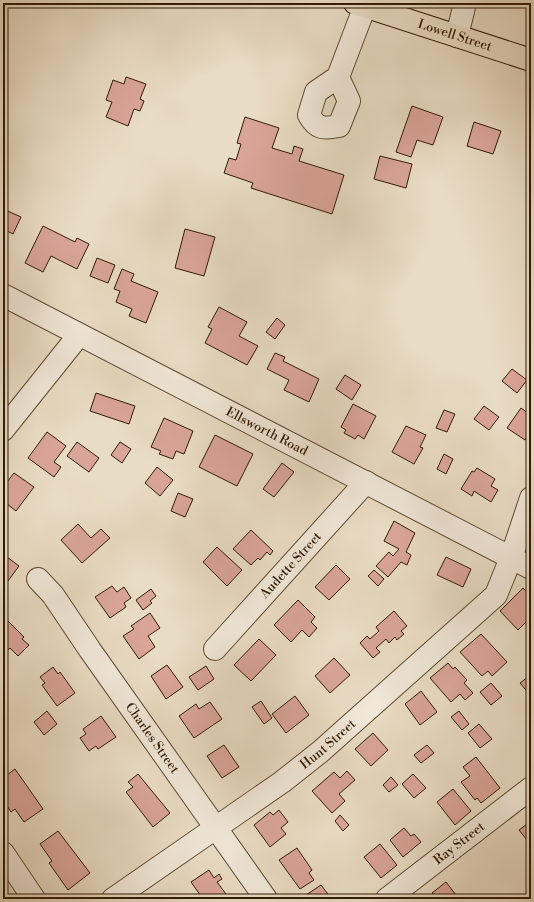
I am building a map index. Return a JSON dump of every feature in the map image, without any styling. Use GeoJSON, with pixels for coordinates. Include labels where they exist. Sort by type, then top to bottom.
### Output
{"type":"FeatureCollection","features":[{"type":"Feature","properties":{"kind":"main road","name":"Lowell Street"},"geometry":{"type":"LineString","coordinates":[[360,5],[531,60]]}},
{"type":"Feature","properties":{"kind":"street"},"geometry":{"type":"LineString","coordinates":[[457,36],[465,3]]}},
{"type":"Feature","properties":{"kind":"street"},"geometry":{"type":"LineString","coordinates":[[338,77],[360,5]]}},
{"type":"Feature","properties":{"kind":"street","name":"Ellsworth Road"},"geometry":{"type":"LineString","coordinates":[[3,295],[531,568]]}},
{"type":"Feature","properties":{"kind":"street"},"geometry":{"type":"LineString","coordinates":[[3,430],[78,334]]}},
{"type":"Feature","properties":{"kind":"street","name":"Audette Street"},"geometry":{"type":"LineString","coordinates":[[215,649],[366,482]]}},
{"type":"Feature","properties":{"kind":"street","name":"Hunt Street"},"geometry":{"type":"LineString","coordinates":[[112,899],[282,782],[320,752],[496,595],[511,558],[531,498]]}},
{"type":"Feature","properties":{"kind":"street","name":"Charles Street"},"geometry":{"type":"LineString","coordinates":[[38,579],[54,594],[90,650],[266,899]]}},
{"type":"Feature","properties":{"kind":"street","name":"Ray Street"},"geometry":{"type":"LineString","coordinates":[[387,899],[531,788]]}},
{"type":"Feature","properties":{"kind":"street"},"geometry":{"type":"LineString","coordinates":[[3,853],[34,899]]}},
{"type":"Feature","properties":{"kind":"building"},"geometry":{"type":"Polygon","coordinates":[[[126,77],[146,84],[140,99],[144,101],[140,111],[134,109],[128,126],[106,117],[112,102],[106,100],[113,80],[124,84],[126,77]]]}},
{"type":"Feature","properties":{"kind":"building"},"geometry":{"type":"Polygon","coordinates":[[[412,106],[443,117],[433,145],[417,140],[411,157],[396,152],[412,106]]]}},
{"type":"Feature","properties":{"kind":"building"},"geometry":{"type":"Polygon","coordinates":[[[245,117],[279,128],[272,148],[292,154],[294,146],[303,149],[299,161],[344,175],[332,214],[251,188],[253,183],[224,173],[229,158],[236,160],[241,144],[237,143],[245,117]]]}},
{"type":"Feature","properties":{"kind":"building"},"geometry":{"type":"Polygon","coordinates":[[[474,122],[501,131],[493,154],[467,146],[474,122]]]}},
{"type":"Feature","properties":{"kind":"building"},"geometry":{"type":"Polygon","coordinates":[[[380,156],[412,164],[406,188],[374,179],[380,156]]]}},
{"type":"Feature","properties":{"kind":"building"},"geometry":{"type":"Polygon","coordinates":[[[3,209],[21,217],[13,234],[3,229],[3,209]]]}},
{"type":"Feature","properties":{"kind":"building"},"geometry":{"type":"Polygon","coordinates":[[[43,226],[75,242],[77,238],[89,244],[77,269],[51,256],[43,272],[25,263],[43,226]]]}},
{"type":"Feature","properties":{"kind":"building"},"geometry":{"type":"Polygon","coordinates":[[[185,229],[215,237],[204,276],[175,268],[185,229]]]}},
{"type":"Feature","properties":{"kind":"building"},"geometry":{"type":"Polygon","coordinates":[[[97,258],[115,265],[108,283],[90,276],[97,258]]]}},
{"type":"Feature","properties":{"kind":"building"},"geometry":{"type":"Polygon","coordinates":[[[122,269],[134,274],[131,281],[158,292],[146,323],[129,316],[132,309],[116,302],[120,291],[114,289],[122,269]]]}},
{"type":"Feature","properties":{"kind":"building"},"geometry":{"type":"Polygon","coordinates":[[[219,307],[247,322],[239,336],[258,346],[247,365],[205,343],[212,329],[208,327],[219,307]]]}},
{"type":"Feature","properties":{"kind":"building"},"geometry":{"type":"Polygon","coordinates":[[[277,318],[285,325],[275,339],[266,332],[277,318]]]}},
{"type":"Feature","properties":{"kind":"building"},"geometry":{"type":"Polygon","coordinates":[[[531,343],[531,351],[527,348],[531,343]]]}},
{"type":"Feature","properties":{"kind":"building"},"geometry":{"type":"Polygon","coordinates":[[[275,353],[285,357],[283,361],[319,379],[309,402],[284,390],[289,380],[267,369],[275,353]]]}},
{"type":"Feature","properties":{"kind":"building"},"geometry":{"type":"Polygon","coordinates":[[[512,369],[527,380],[517,393],[502,381],[512,369]]]}},
{"type":"Feature","properties":{"kind":"building"},"geometry":{"type":"Polygon","coordinates":[[[345,375],[361,385],[352,400],[336,389],[345,375]]]}},
{"type":"Feature","properties":{"kind":"building"},"geometry":{"type":"Polygon","coordinates":[[[96,393],[135,406],[129,424],[90,411],[96,393]]]}},
{"type":"Feature","properties":{"kind":"building"},"geometry":{"type":"Polygon","coordinates":[[[353,404],[376,416],[364,439],[358,435],[355,439],[344,433],[346,430],[341,427],[353,404]]]}},
{"type":"Feature","properties":{"kind":"building"},"geometry":{"type":"Polygon","coordinates":[[[484,406],[499,417],[489,430],[474,419],[484,406]]]}},
{"type":"Feature","properties":{"kind":"building"},"geometry":{"type":"Polygon","coordinates":[[[521,408],[529,414],[531,412],[531,431],[525,440],[507,428],[521,408]]]}},
{"type":"Feature","properties":{"kind":"building"},"geometry":{"type":"Polygon","coordinates":[[[444,410],[455,414],[447,432],[436,428],[444,410]]]}},
{"type":"Feature","properties":{"kind":"building"},"geometry":{"type":"Polygon","coordinates":[[[164,418],[193,431],[184,454],[176,451],[173,459],[159,454],[161,451],[151,447],[164,418]]]}},
{"type":"Feature","properties":{"kind":"building"},"geometry":{"type":"Polygon","coordinates":[[[406,426],[426,435],[420,447],[423,448],[414,464],[392,452],[406,426]]]}},
{"type":"Feature","properties":{"kind":"building"},"geometry":{"type":"Polygon","coordinates":[[[47,432],[66,446],[54,462],[61,467],[54,477],[28,458],[47,432]]]}},
{"type":"Feature","properties":{"kind":"building"},"geometry":{"type":"Polygon","coordinates":[[[215,435],[253,454],[237,486],[199,467],[215,435]]]}},
{"type":"Feature","properties":{"kind":"building"},"geometry":{"type":"Polygon","coordinates":[[[77,442],[99,458],[89,472],[67,456],[77,442]]]}},
{"type":"Feature","properties":{"kind":"building"},"geometry":{"type":"Polygon","coordinates":[[[120,442],[131,449],[122,463],[111,455],[120,442]]]}},
{"type":"Feature","properties":{"kind":"building"},"geometry":{"type":"Polygon","coordinates":[[[444,454],[453,459],[446,474],[437,469],[444,454]]]}},
{"type":"Feature","properties":{"kind":"building"},"geometry":{"type":"Polygon","coordinates":[[[282,463],[294,472],[274,497],[263,489],[282,463]]]}},
{"type":"Feature","properties":{"kind":"building"},"geometry":{"type":"Polygon","coordinates":[[[157,467],[173,480],[160,496],[145,483],[157,467]]]}},
{"type":"Feature","properties":{"kind":"building"},"geometry":{"type":"Polygon","coordinates":[[[477,468],[495,479],[491,486],[498,490],[491,502],[474,491],[472,496],[461,489],[472,471],[474,472],[477,468]]]}},
{"type":"Feature","properties":{"kind":"building"},"geometry":{"type":"Polygon","coordinates":[[[14,473],[34,487],[16,511],[3,501],[3,487],[14,473]]]}},
{"type":"Feature","properties":{"kind":"building"},"geometry":{"type":"Polygon","coordinates":[[[178,493],[193,499],[185,517],[171,511],[178,493]]]}},
{"type":"Feature","properties":{"kind":"building"},"geometry":{"type":"Polygon","coordinates":[[[394,521],[415,533],[406,552],[411,555],[407,565],[401,562],[388,577],[376,566],[389,552],[393,556],[399,549],[384,541],[394,521]]]}},
{"type":"Feature","properties":{"kind":"building"},"geometry":{"type":"Polygon","coordinates":[[[78,524],[91,538],[101,529],[110,538],[82,563],[61,540],[78,524]]]}},
{"type":"Feature","properties":{"kind":"building"},"geometry":{"type":"Polygon","coordinates":[[[251,530],[273,551],[270,555],[267,552],[260,560],[258,558],[251,565],[233,549],[251,530]]]}},
{"type":"Feature","properties":{"kind":"building"},"geometry":{"type":"Polygon","coordinates":[[[217,547],[242,570],[227,586],[203,562],[217,547]]]}},
{"type":"Feature","properties":{"kind":"building"},"geometry":{"type":"Polygon","coordinates":[[[3,554],[19,566],[8,581],[3,577],[3,554]]]}},
{"type":"Feature","properties":{"kind":"building"},"geometry":{"type":"Polygon","coordinates":[[[446,557],[471,569],[463,587],[437,575],[446,557]]]}},
{"type":"Feature","properties":{"kind":"building"},"geometry":{"type":"Polygon","coordinates":[[[336,565],[350,579],[329,600],[315,587],[336,565]]]}},
{"type":"Feature","properties":{"kind":"building"},"geometry":{"type":"Polygon","coordinates":[[[374,570],[384,579],[378,586],[368,576],[374,570]]]}},
{"type":"Feature","properties":{"kind":"building"},"geometry":{"type":"Polygon","coordinates":[[[112,586],[117,592],[124,587],[131,598],[124,603],[126,607],[110,618],[95,597],[112,586]]]}},
{"type":"Feature","properties":{"kind":"building"},"geometry":{"type":"Polygon","coordinates":[[[523,588],[531,596],[531,617],[518,630],[500,611],[523,588]]]}},
{"type":"Feature","properties":{"kind":"building"},"geometry":{"type":"Polygon","coordinates":[[[151,589],[156,596],[150,601],[152,603],[143,610],[136,600],[151,589]]]}},
{"type":"Feature","properties":{"kind":"building"},"geometry":{"type":"Polygon","coordinates":[[[298,600],[315,617],[311,622],[317,628],[309,637],[302,630],[291,642],[274,625],[298,600]]]}},
{"type":"Feature","properties":{"kind":"building"},"geometry":{"type":"Polygon","coordinates":[[[394,611],[407,626],[401,631],[404,634],[397,640],[395,637],[389,643],[386,639],[376,648],[380,652],[373,658],[360,643],[367,636],[370,639],[379,631],[376,627],[394,611]]]}},
{"type":"Feature","properties":{"kind":"building"},"geometry":{"type":"Polygon","coordinates":[[[150,613],[160,628],[148,636],[155,647],[139,659],[123,636],[134,629],[131,626],[150,613]]]}},
{"type":"Feature","properties":{"kind":"building"},"geometry":{"type":"Polygon","coordinates":[[[3,616],[24,637],[22,639],[29,645],[18,656],[10,648],[7,651],[3,647],[3,616]]]}},
{"type":"Feature","properties":{"kind":"building"},"geometry":{"type":"Polygon","coordinates":[[[481,634],[507,662],[492,676],[488,671],[482,676],[460,652],[481,634]]]}},
{"type":"Feature","properties":{"kind":"building"},"geometry":{"type":"Polygon","coordinates":[[[259,639],[276,655],[251,681],[234,665],[259,639]]]}},
{"type":"Feature","properties":{"kind":"building"},"geometry":{"type":"Polygon","coordinates":[[[334,658],[350,675],[330,693],[315,676],[334,658]]]}},
{"type":"Feature","properties":{"kind":"building"},"geometry":{"type":"Polygon","coordinates":[[[448,663],[453,669],[455,667],[467,680],[464,683],[473,693],[465,700],[460,694],[451,702],[430,678],[448,663]]]}},
{"type":"Feature","properties":{"kind":"building"},"geometry":{"type":"Polygon","coordinates":[[[167,665],[183,687],[166,699],[151,676],[167,665]]]}},
{"type":"Feature","properties":{"kind":"building"},"geometry":{"type":"Polygon","coordinates":[[[206,666],[214,679],[198,690],[189,677],[206,666]]]}},
{"type":"Feature","properties":{"kind":"building"},"geometry":{"type":"Polygon","coordinates":[[[53,667],[58,674],[60,672],[75,693],[57,706],[42,685],[45,683],[40,677],[53,667]]]}},
{"type":"Feature","properties":{"kind":"building"},"geometry":{"type":"Polygon","coordinates":[[[528,677],[531,681],[531,696],[520,683],[528,677]]]}},
{"type":"Feature","properties":{"kind":"building"},"geometry":{"type":"Polygon","coordinates":[[[491,683],[502,696],[491,705],[480,692],[491,683]]]}},
{"type":"Feature","properties":{"kind":"building"},"geometry":{"type":"Polygon","coordinates":[[[421,691],[437,712],[420,725],[405,704],[421,691]]]}},
{"type":"Feature","properties":{"kind":"building"},"geometry":{"type":"Polygon","coordinates":[[[295,696],[309,715],[286,733],[272,714],[295,696]]]}},
{"type":"Feature","properties":{"kind":"building"},"geometry":{"type":"Polygon","coordinates":[[[261,701],[272,718],[264,724],[252,707],[261,701]]]}},
{"type":"Feature","properties":{"kind":"building"},"geometry":{"type":"Polygon","coordinates":[[[210,702],[222,719],[194,738],[179,716],[196,704],[199,709],[210,702]]]}},
{"type":"Feature","properties":{"kind":"building"},"geometry":{"type":"Polygon","coordinates":[[[47,711],[57,724],[44,735],[34,722],[47,711]]]}},
{"type":"Feature","properties":{"kind":"building"},"geometry":{"type":"Polygon","coordinates":[[[459,711],[469,724],[462,730],[451,717],[459,711]]]}},
{"type":"Feature","properties":{"kind":"building"},"geometry":{"type":"Polygon","coordinates":[[[101,716],[116,737],[98,749],[96,746],[89,751],[80,738],[86,734],[83,729],[101,716]]]}},
{"type":"Feature","properties":{"kind":"building"},"geometry":{"type":"Polygon","coordinates":[[[479,724],[492,739],[480,748],[468,733],[479,724]]]}},
{"type":"Feature","properties":{"kind":"building"},"geometry":{"type":"Polygon","coordinates":[[[373,733],[388,750],[371,766],[355,749],[373,733]]]}},
{"type":"Feature","properties":{"kind":"building"},"geometry":{"type":"Polygon","coordinates":[[[224,745],[239,767],[222,778],[207,756],[224,745]]]}},
{"type":"Feature","properties":{"kind":"building"},"geometry":{"type":"Polygon","coordinates":[[[427,745],[434,753],[421,763],[414,755],[427,745]]]}},
{"type":"Feature","properties":{"kind":"building"},"geometry":{"type":"Polygon","coordinates":[[[476,757],[500,788],[481,803],[477,798],[475,800],[461,782],[470,776],[463,767],[476,757]]]}},
{"type":"Feature","properties":{"kind":"building"},"geometry":{"type":"Polygon","coordinates":[[[15,769],[43,809],[24,822],[15,809],[11,812],[3,800],[3,778],[15,769]]]}},
{"type":"Feature","properties":{"kind":"building"},"geometry":{"type":"Polygon","coordinates":[[[347,771],[355,780],[339,794],[345,801],[332,813],[312,791],[334,772],[340,778],[347,771]]]}},
{"type":"Feature","properties":{"kind":"building"},"geometry":{"type":"Polygon","coordinates":[[[138,774],[170,813],[153,827],[126,792],[133,787],[128,782],[138,774]]]}},
{"type":"Feature","properties":{"kind":"building"},"geometry":{"type":"Polygon","coordinates":[[[413,774],[426,788],[414,798],[402,784],[413,774]]]}},
{"type":"Feature","properties":{"kind":"building"},"geometry":{"type":"Polygon","coordinates":[[[391,777],[398,785],[389,792],[383,785],[391,777]]]}},
{"type":"Feature","properties":{"kind":"building"},"geometry":{"type":"Polygon","coordinates":[[[453,789],[471,811],[455,825],[437,802],[453,789]]]}},
{"type":"Feature","properties":{"kind":"building"},"geometry":{"type":"Polygon","coordinates":[[[279,810],[288,822],[281,828],[286,834],[270,847],[254,825],[270,812],[273,815],[279,810]]]}},
{"type":"Feature","properties":{"kind":"building"},"geometry":{"type":"Polygon","coordinates":[[[340,815],[349,825],[343,831],[335,821],[340,815]]]}},
{"type":"Feature","properties":{"kind":"building"},"geometry":{"type":"Polygon","coordinates":[[[531,821],[531,845],[519,830],[531,821]]]}},
{"type":"Feature","properties":{"kind":"building"},"geometry":{"type":"Polygon","coordinates":[[[404,828],[411,836],[414,834],[421,842],[403,857],[390,840],[404,828]]]}},
{"type":"Feature","properties":{"kind":"building"},"geometry":{"type":"Polygon","coordinates":[[[58,831],[90,873],[68,890],[49,863],[52,861],[40,844],[58,831]]]}},
{"type":"Feature","properties":{"kind":"building"},"geometry":{"type":"Polygon","coordinates":[[[380,844],[397,865],[381,878],[364,857],[380,844]]]}},
{"type":"Feature","properties":{"kind":"building"},"geometry":{"type":"Polygon","coordinates":[[[297,848],[312,870],[309,873],[314,880],[300,889],[279,860],[297,848]]]}},
{"type":"Feature","properties":{"kind":"building"},"geometry":{"type":"Polygon","coordinates":[[[209,870],[214,878],[219,874],[222,879],[217,882],[226,894],[219,899],[203,899],[191,882],[209,870]]]}},
{"type":"Feature","properties":{"kind":"building"},"geometry":{"type":"Polygon","coordinates":[[[446,882],[459,899],[436,899],[432,893],[446,882]]]}},
{"type":"Feature","properties":{"kind":"building"},"geometry":{"type":"Polygon","coordinates":[[[321,885],[331,898],[334,896],[336,899],[305,899],[303,897],[321,885]]]}}]}
